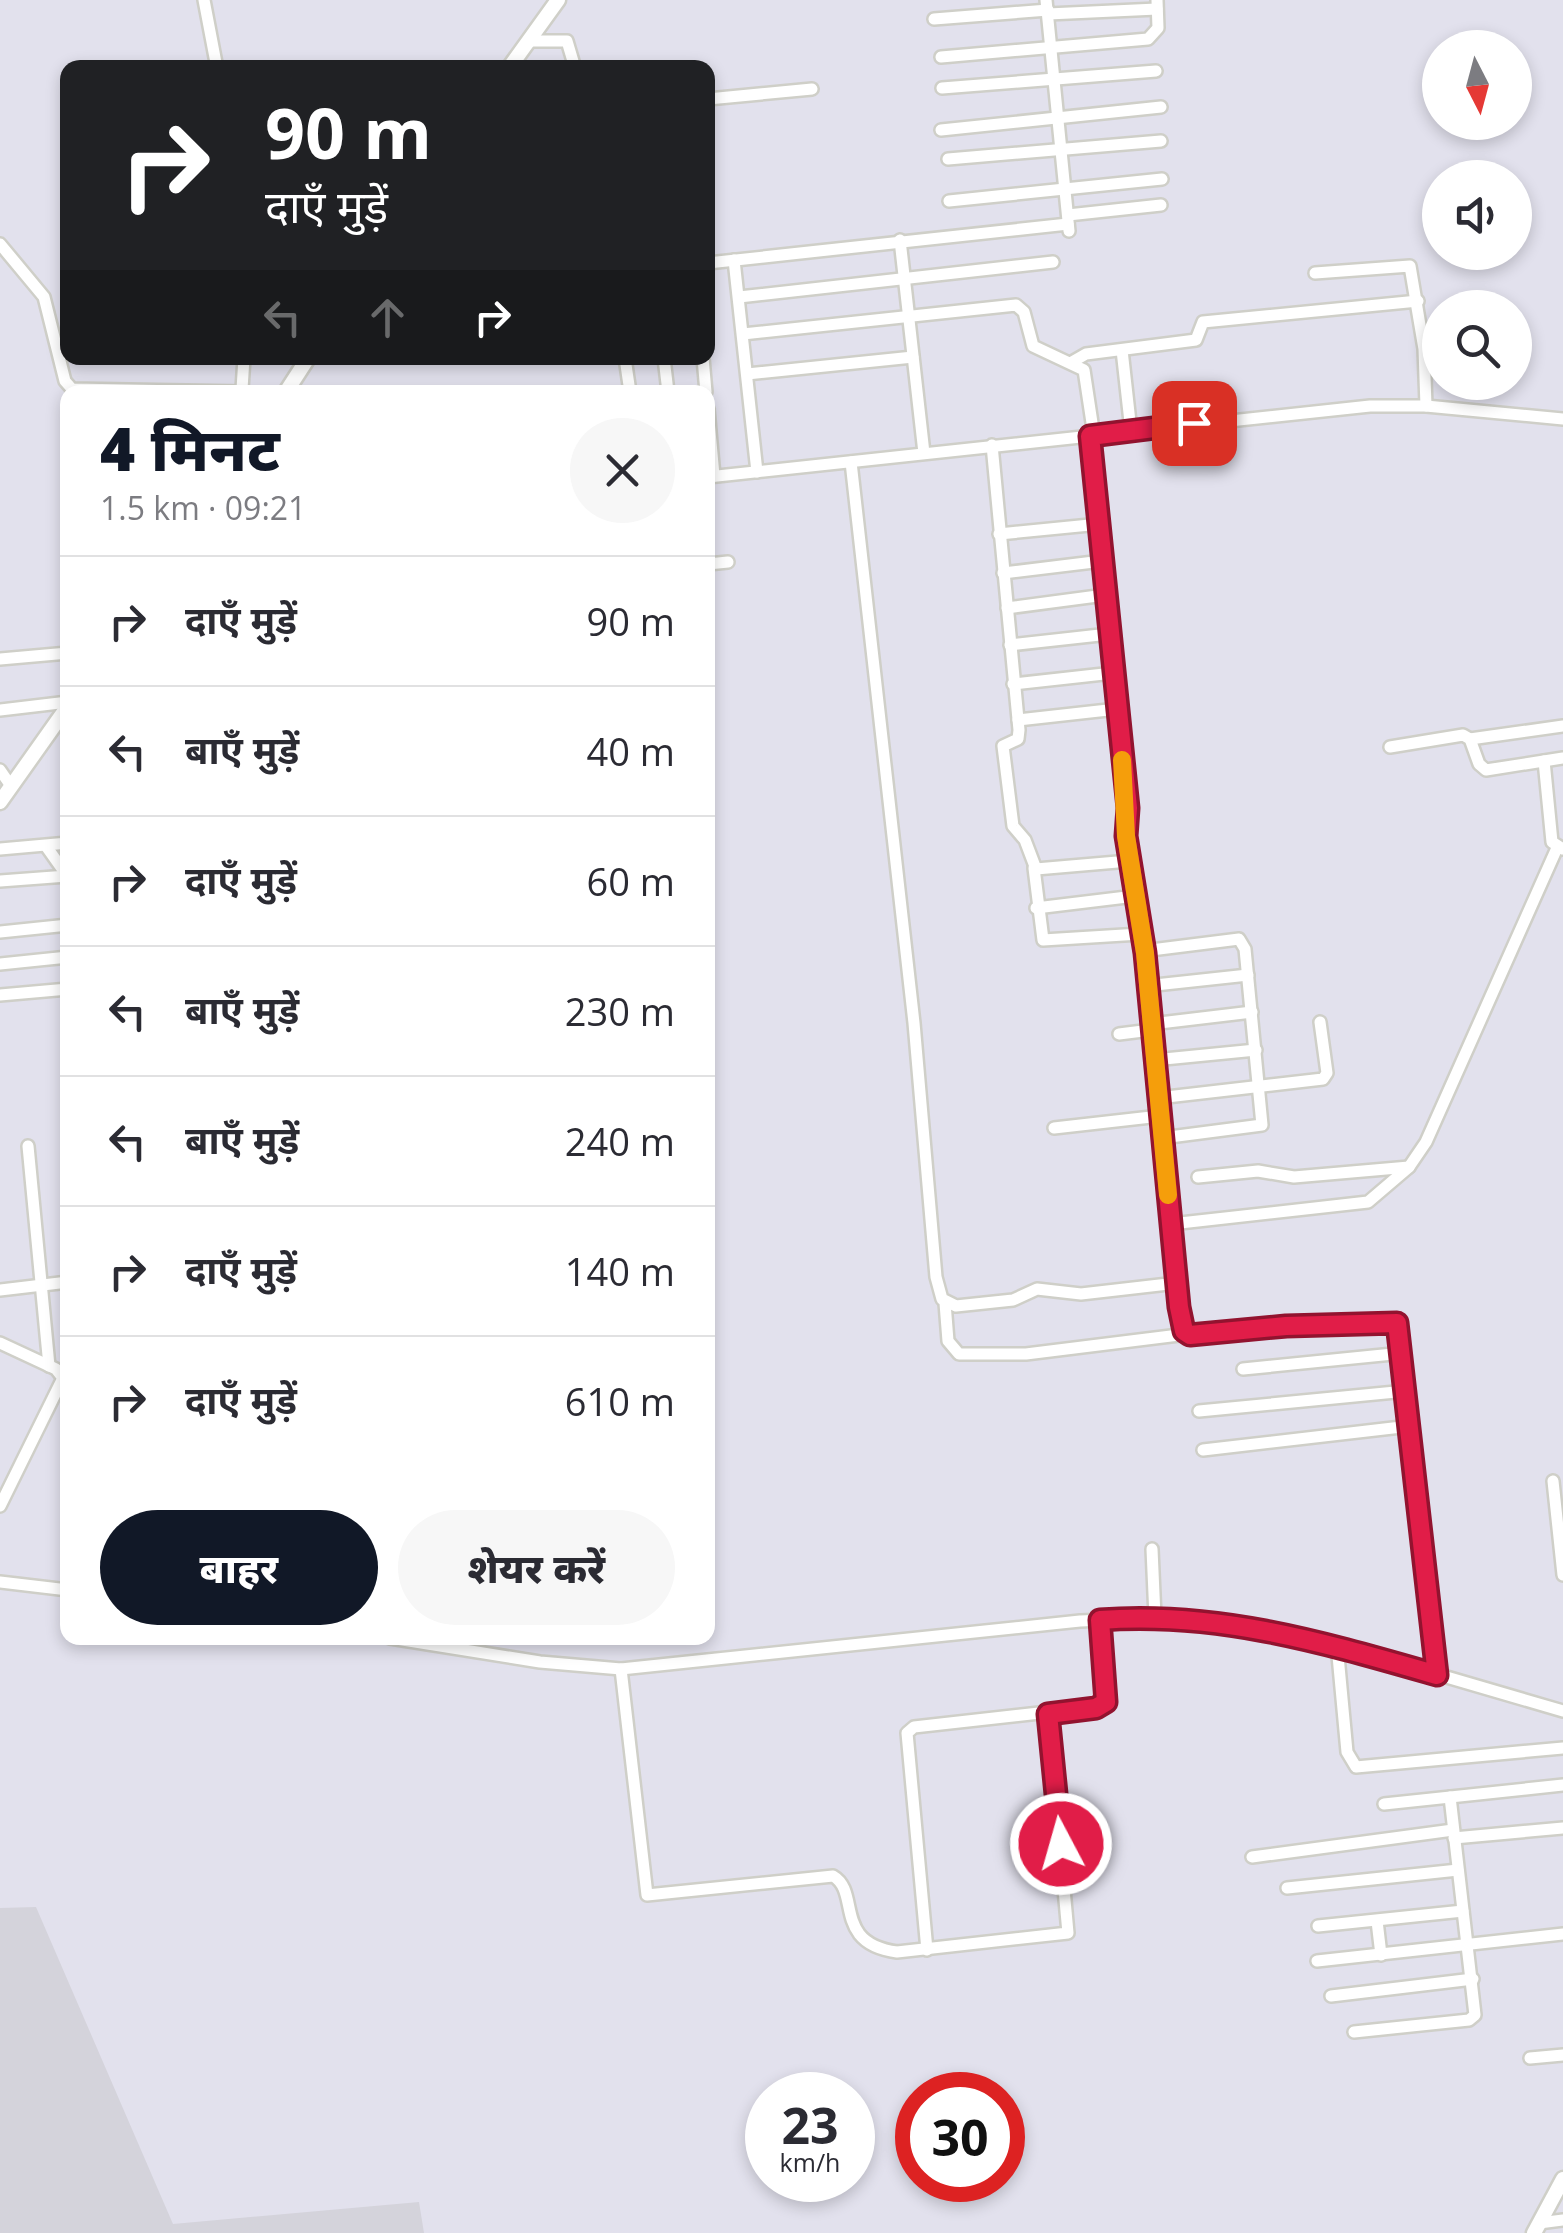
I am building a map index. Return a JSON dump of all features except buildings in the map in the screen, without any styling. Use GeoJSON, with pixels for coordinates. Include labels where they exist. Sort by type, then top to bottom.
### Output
{"type":"FeatureCollection","features":[{"type":"Feature","properties":{"kind":"street"},"geometry":{"type":"LineString","coordinates":[[204,0],[215,60]]}},
{"type":"Feature","properties":{"kind":"street"},"geometry":{"type":"LineString","coordinates":[[515,60],[558,0]]}},
{"type":"Feature","properties":{"kind":"street"},"geometry":{"type":"LineString","coordinates":[[934,19],[1047,8],[1157,5],[1153,37],[942,57]]}},
{"type":"Feature","properties":{"kind":"street"},"geometry":{"type":"LineString","coordinates":[[1047,8],[1068,224]]}},
{"type":"Feature","properties":{"kind":"street"},"geometry":{"type":"LineString","coordinates":[[528,41],[567,41],[573,60]]}},
{"type":"Feature","properties":{"kind":"street"},"geometry":{"type":"LineString","coordinates":[[942,88],[1156,71]]}},
{"type":"Feature","properties":{"kind":"street"},"geometry":{"type":"LineString","coordinates":[[715,98],[812,89]]}},
{"type":"Feature","properties":{"kind":"street"},"geometry":{"type":"LineString","coordinates":[[942,130],[1161,107]]}},
{"type":"Feature","properties":{"kind":"street"},"geometry":{"type":"LineString","coordinates":[[948,158],[1061,152],[1161,141]]}},
{"type":"Feature","properties":{"kind":"street"},"geometry":{"type":"LineString","coordinates":[[949,201],[1162,179]]}},
{"type":"Feature","properties":{"kind":"street"},"geometry":{"type":"LineString","coordinates":[[715,262],[1068,224],[1161,204]]}},
{"type":"Feature","properties":{"kind":"street"},"geometry":{"type":"LineString","coordinates":[[900,240],[924,452]]}},
{"type":"Feature","properties":{"kind":"street"},"geometry":{"type":"LineString","coordinates":[[0,244],[44,298],[60,362]]}},
{"type":"Feature","properties":{"kind":"street"},"geometry":{"type":"LineString","coordinates":[[734,260],[757,472]]}},
{"type":"Feature","properties":{"kind":"street"},"geometry":{"type":"LineString","coordinates":[[738,297],[1053,262]]}},
{"type":"Feature","properties":{"kind":"street"},"geometry":{"type":"LineString","coordinates":[[1315,273],[1408,265],[1413,271],[1418,301],[1426,406]]}},
{"type":"Feature","properties":{"kind":"street"},"geometry":{"type":"LineString","coordinates":[[1072,362],[1086,354],[1196,340],[1203,322],[1418,301]]}},
{"type":"Feature","properties":{"kind":"street"},"geometry":{"type":"LineString","coordinates":[[743,334],[1016,305],[1024,312],[1033,346],[1072,362],[1086,375],[1129,861],[1145,953],[1177,1283],[1187,1334]]}},
{"type":"Feature","properties":{"kind":"street"},"geometry":{"type":"LineString","coordinates":[[1122,350],[1131,431]]}},
{"type":"Feature","properties":{"kind":"street"},"geometry":{"type":"LineString","coordinates":[[747,374],[914,357]]}},
{"type":"Feature","properties":{"kind":"street"},"geometry":{"type":"LineString","coordinates":[[715,476],[1370,406],[1426,406],[1563,419]]}},
{"type":"Feature","properties":{"kind":"street"},"geometry":{"type":"LineString","coordinates":[[992,445],[1018,720],[1018,739],[1003,749],[1013,826],[1026,843],[1034,868],[1040,934],[1046,941],[1140,934]]}},
{"type":"Feature","properties":{"kind":"street"},"geometry":{"type":"LineString","coordinates":[[852,462],[914,1022],[936,1278],[945,1303],[948,1341],[959,1354],[1026,1354],[1187,1334],[1390,1321],[1399,1326],[1437,1675]]}},
{"type":"Feature","properties":{"kind":"street"},"geometry":{"type":"LineString","coordinates":[[999,534],[1100,524]]}},
{"type":"Feature","properties":{"kind":"street"},"geometry":{"type":"LineString","coordinates":[[1004,573],[1102,561]]}},
{"type":"Feature","properties":{"kind":"street"},"geometry":{"type":"LineString","coordinates":[[715,563],[728,562]]}},
{"type":"Feature","properties":{"kind":"street"},"geometry":{"type":"LineString","coordinates":[[1007,608],[1105,595]]}},
{"type":"Feature","properties":{"kind":"street"},"geometry":{"type":"LineString","coordinates":[[1010,644],[1109,634]]}},
{"type":"Feature","properties":{"kind":"street"},"geometry":{"type":"LineString","coordinates":[[0,659],[60,653]]}},
{"type":"Feature","properties":{"kind":"street"},"geometry":{"type":"LineString","coordinates":[[1014,684],[1113,673]]}},
{"type":"Feature","properties":{"kind":"street"},"geometry":{"type":"LineString","coordinates":[[0,710],[60,705]]}},
{"type":"Feature","properties":{"kind":"street"},"geometry":{"type":"LineString","coordinates":[[1018,720],[1117,709]]}},
{"type":"Feature","properties":{"kind":"street"},"geometry":{"type":"LineString","coordinates":[[0,802],[60,716]]}},
{"type":"Feature","properties":{"kind":"street"},"geometry":{"type":"LineString","coordinates":[[1390,747],[1563,726]]}},
{"type":"Feature","properties":{"kind":"street"},"geometry":{"type":"LineString","coordinates":[[1470,739],[1479,764],[1486,770],[1563,758]]}},
{"type":"Feature","properties":{"kind":"street"},"geometry":{"type":"LineString","coordinates":[[1171,1224],[1362,1204],[1379,1196],[1409,1167],[1426,1142],[1560,848],[1551,837],[1544,761]]}},
{"type":"Feature","properties":{"kind":"street"},"geometry":{"type":"LineString","coordinates":[[0,770],[11,786]]}},
{"type":"Feature","properties":{"kind":"street"},"geometry":{"type":"LineString","coordinates":[[0,849],[60,844]]}},
{"type":"Feature","properties":{"kind":"street"},"geometry":{"type":"LineString","coordinates":[[46,846],[60,867]]}},
{"type":"Feature","properties":{"kind":"street"},"geometry":{"type":"LineString","coordinates":[[1034,868],[1129,861]]}},
{"type":"Feature","properties":{"kind":"street"},"geometry":{"type":"LineString","coordinates":[[0,881],[60,877]]}},
{"type":"Feature","properties":{"kind":"street"},"geometry":{"type":"LineString","coordinates":[[1036,908],[1135,896]]}},
{"type":"Feature","properties":{"kind":"street"},"geometry":{"type":"LineString","coordinates":[[0,932],[60,926]]}},
{"type":"Feature","properties":{"kind":"street"},"geometry":{"type":"LineString","coordinates":[[1145,953],[1238,939],[1246,949],[1260,1087],[1262,1125],[1162,1138]]}},
{"type":"Feature","properties":{"kind":"street"},"geometry":{"type":"LineString","coordinates":[[0,964],[60,958]]}},
{"type":"Feature","properties":{"kind":"street"},"geometry":{"type":"LineString","coordinates":[[1146,986],[1248,974]]}},
{"type":"Feature","properties":{"kind":"street"},"geometry":{"type":"LineString","coordinates":[[0,995],[60,990]]}},
{"type":"Feature","properties":{"kind":"street"},"geometry":{"type":"LineString","coordinates":[[1119,1034],[1252,1012]]}},
{"type":"Feature","properties":{"kind":"street"},"geometry":{"type":"LineString","coordinates":[[1158,1098],[1325,1077],[1320,1022]]}},
{"type":"Feature","properties":{"kind":"street"},"geometry":{"type":"LineString","coordinates":[[1154,1060],[1256,1050]]}},
{"type":"Feature","properties":{"kind":"street"},"geometry":{"type":"LineString","coordinates":[[1054,1128],[1160,1116]]}},
{"type":"Feature","properties":{"kind":"street"},"geometry":{"type":"LineString","coordinates":[[28,1146],[49,1366]]}},
{"type":"Feature","properties":{"kind":"street"},"geometry":{"type":"LineString","coordinates":[[1198,1177],[1250,1171],[1294,1177],[1409,1167]]}},
{"type":"Feature","properties":{"kind":"street"},"geometry":{"type":"LineString","coordinates":[[0,1290],[60,1283]]}},
{"type":"Feature","properties":{"kind":"street"},"geometry":{"type":"LineString","coordinates":[[945,1303],[952,1306],[1006,1301],[1042,1288],[1081,1294],[1177,1283]]}},
{"type":"Feature","properties":{"kind":"street"},"geometry":{"type":"LineString","coordinates":[[0,1343],[60,1372]]}},
{"type":"Feature","properties":{"kind":"street"},"geometry":{"type":"LineString","coordinates":[[1244,1368],[1403,1353]]}},
{"type":"Feature","properties":{"kind":"street"},"geometry":{"type":"LineString","coordinates":[[0,1506],[60,1386]]}},
{"type":"Feature","properties":{"kind":"street"},"geometry":{"type":"LineString","coordinates":[[1199,1411],[1406,1390]]}},
{"type":"Feature","properties":{"kind":"street"},"geometry":{"type":"LineString","coordinates":[[1204,1450],[1410,1426]]}},
{"type":"Feature","properties":{"kind":"street"},"geometry":{"type":"LineString","coordinates":[[1553,1481],[1563,1574]]}},
{"type":"Feature","properties":{"kind":"street"},"geometry":{"type":"LineString","coordinates":[[1152,1548],[1155,1617]]}},
{"type":"Feature","properties":{"kind":"street"},"geometry":{"type":"LineString","coordinates":[[0,1582],[60,1589]]}},
{"type":"Feature","properties":{"kind":"street"},"geometry":{"type":"LineString","coordinates":[[442,1645],[621,1669],[1100,1620],[1196,1618],[1337,1645],[1563,1712]]}},
{"type":"Feature","properties":{"kind":"street"},"geometry":{"type":"LineString","coordinates":[[927,1950],[907,1733],[914,1727],[1096,1708],[1106,1702],[1100,1620]]}},
{"type":"Feature","properties":{"kind":"street"},"geometry":{"type":"LineString","coordinates":[[1337,1645],[1347,1752],[1356,1768],[1563,1748]]}},
{"type":"Feature","properties":{"kind":"street"},"geometry":{"type":"LineString","coordinates":[[621,1669],[648,1894],[833,1876],[843,1884],[852,1924],[866,1939],[890,1951],[1068,1933],[1048,1714]]}},
{"type":"Feature","properties":{"kind":"street"},"geometry":{"type":"LineString","coordinates":[[1384,1804],[1563,1785]]}},
{"type":"Feature","properties":{"kind":"street"},"geometry":{"type":"LineString","coordinates":[[1354,2032],[1468,2020],[1476,2011],[1450,1798]]}},
{"type":"Feature","properties":{"kind":"street"},"geometry":{"type":"LineString","coordinates":[[1252,1857],[1454,1834],[1563,1828]]}},
{"type":"Feature","properties":{"kind":"street"},"geometry":{"type":"LineString","coordinates":[[1287,1888],[1458,1870]]}},
{"type":"Feature","properties":{"kind":"street"},"geometry":{"type":"LineString","coordinates":[[1318,1926],[1463,1911]]}},
{"type":"Feature","properties":{"kind":"street"},"geometry":{"type":"LineString","coordinates":[[1377,1921],[1381,1955]]}},
{"type":"Feature","properties":{"kind":"street"},"geometry":{"type":"LineString","coordinates":[[1317,1961],[1563,1934]]}},
{"type":"Feature","properties":{"kind":"street"},"geometry":{"type":"LineString","coordinates":[[1331,1996],[1473,1979]]}},
{"type":"Feature","properties":{"kind":"street"},"geometry":{"type":"LineString","coordinates":[[1530,2058],[1563,2054]]}},
{"type":"Feature","properties":{"kind":"street"},"geometry":{"type":"LineString","coordinates":[[1537,2228],[1563,2179]]}},
{"type":"Feature","properties":{"kind":"street"},"geometry":{"type":"LineString","coordinates":[[1537,2228],[1563,2220]]}},
{"type":"Feature","properties":{"kind":"shaded area"},"geometry":{"type":"Polygon","coordinates":[[[36,1907],[173,2224],[419,2202],[424,2233],[0,2233],[0,1908],[36,1907]]]}},
{"type":"Feature","properties":{"kind":"slow traffic"},"geometry":{"type":"LineString","coordinates":[[1122,760],[1128,808],[1126,836],[1145,953],[1142,960],[1168,1195]]}},
{"type":"Feature","properties":{"kind":"route"},"geometry":{"type":"LineString","coordinates":[[1061,1844],[1048,1714],[1096,1708],[1106,1702],[1100,1620],[1179,1617],[1222,1622],[1337,1645],[1437,1675],[1397,1323],[1286,1326],[1190,1335],[1184,1331],[1179,1307],[1142,960],[1145,953],[1126,836],[1128,808],[1090,436],[1194,423]]}}]}
